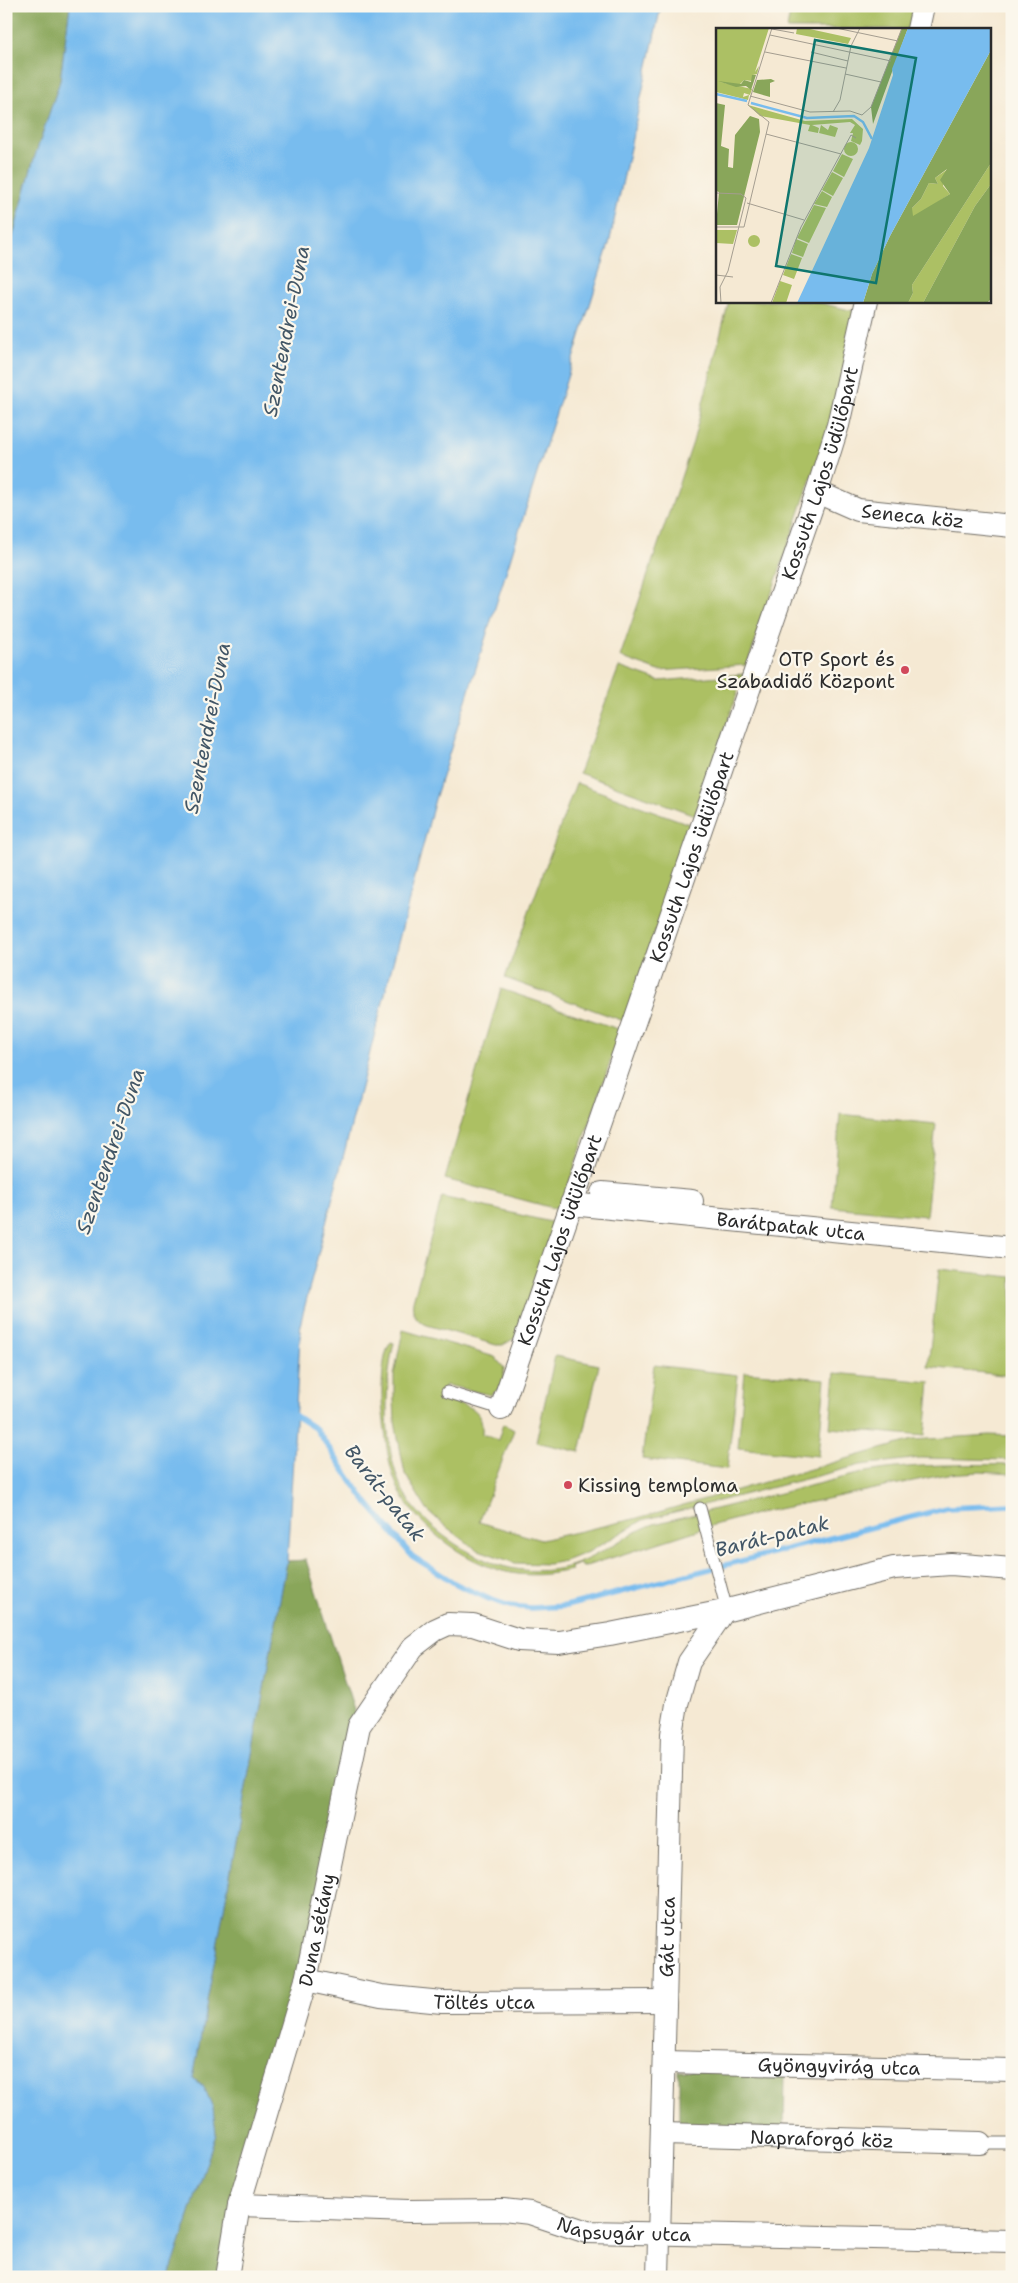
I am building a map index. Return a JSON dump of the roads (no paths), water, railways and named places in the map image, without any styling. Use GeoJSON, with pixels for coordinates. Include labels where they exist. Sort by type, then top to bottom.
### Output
{"type":"FeatureCollection","features":[{"type":"Feature","properties":{"kind":"street"},"geometry":{"type":"LineString","coordinates":[[918,28],[923,6]]}},
{"type":"Feature","properties":{"kind":"street","name":"Kossuth Lajos üdülőpart"},"geometry":{"type":"LineString","coordinates":[[501,1409],[817,492],[838,425],[866,302]]}},
{"type":"Feature","properties":{"kind":"street","name":"Seneca köz"},"geometry":{"type":"LineString","coordinates":[[817,492],[858,510],[1012,526]]}},
{"type":"Feature","properties":{"kind":"street","name":"Barátpatak utca"},"geometry":{"type":"LineString","coordinates":[[573,1197],[701,1210],[1012,1233]]}},
{"type":"Feature","properties":{"kind":"street","name":"Barátpatak utca"},"geometry":{"type":"LineString","coordinates":[[701,1210],[850,1230],[1012,1248]]}},
{"type":"Feature","properties":{"kind":"street"},"geometry":{"type":"LineString","coordinates":[[724,1611],[894,1568],[950,1564],[1012,1569]]}},
{"type":"Feature","properties":{"kind":"street","name":"Duna sétány"},"geometry":{"type":"LineString","coordinates":[[227,2277],[239,2205],[306,1980],[359,1726],[413,1647],[435,1630],[448,1624],[460,1623],[519,1640],[559,1642],[724,1611]]}},
{"type":"Feature","properties":{"kind":"street","name":"Gát utca"},"geometry":{"type":"LineString","coordinates":[[658,2277],[672,1734],[676,1704],[689,1662],[724,1611]]}},
{"type":"Feature","properties":{"kind":"street","name":"Töltés utca"},"geometry":{"type":"LineString","coordinates":[[306,1980],[381,1996],[442,2002],[665,2001]]}},
{"type":"Feature","properties":{"kind":"street","name":"Gyöngyvirág utca"},"geometry":{"type":"LineString","coordinates":[[665,2062],[1012,2070]]}},
{"type":"Feature","properties":{"kind":"street","name":"Napraforgó köz"},"geometry":{"type":"LineString","coordinates":[[663,2134],[980,2143]]}},
{"type":"Feature","properties":{"kind":"street","name":"Napsugár utca"},"geometry":{"type":"LineString","coordinates":[[239,2205],[408,2211],[503,2210],[535,2214],[587,2232],[1012,2241]]}},
{"type":"Feature","properties":{"kind":"lane"},"geometry":{"type":"LineString","coordinates":[[446,1392],[501,1409]]}},
{"type":"Feature","properties":{"kind":"lane"},"geometry":{"type":"LineString","coordinates":[[700,1508],[724,1599],[724,1611]]}},
{"type":"Feature","properties":{"kind":"lane"},"geometry":{"type":"LineString","coordinates":[[980,2143],[1012,2143]]}},
{"type":"Feature","properties":{"kind":"water","name":"Szentendrei-Duna"},"geometry":{"type":"Polygon","coordinates":[[[70,6],[661,6],[609,244],[435,799],[301,1321],[287,1561],[193,2079],[204,2087],[213,2108],[216,2134],[169,2277],[6,2277],[6,262],[33,162],[60,81],[70,6]]]}},
{"type":"Feature","properties":{"kind":"waterway","name":"Barát-patak"},"geometry":{"type":"LineString","coordinates":[[288,1411],[316,1429],[364,1499],[412,1556],[456,1584],[510,1606],[531,1608],[566,1606],[947,1508],[1012,1505]]}},
{"type":"Feature","properties":{"kind":"place","name":"OTP Sport és Szabadidő Központ"},"geometry":{"type":"Point","coordinates":[905,670]}},
{"type":"Feature","properties":{"kind":"place","name":"Kissing temploma"},"geometry":{"type":"Point","coordinates":[568,1485]}}]}
